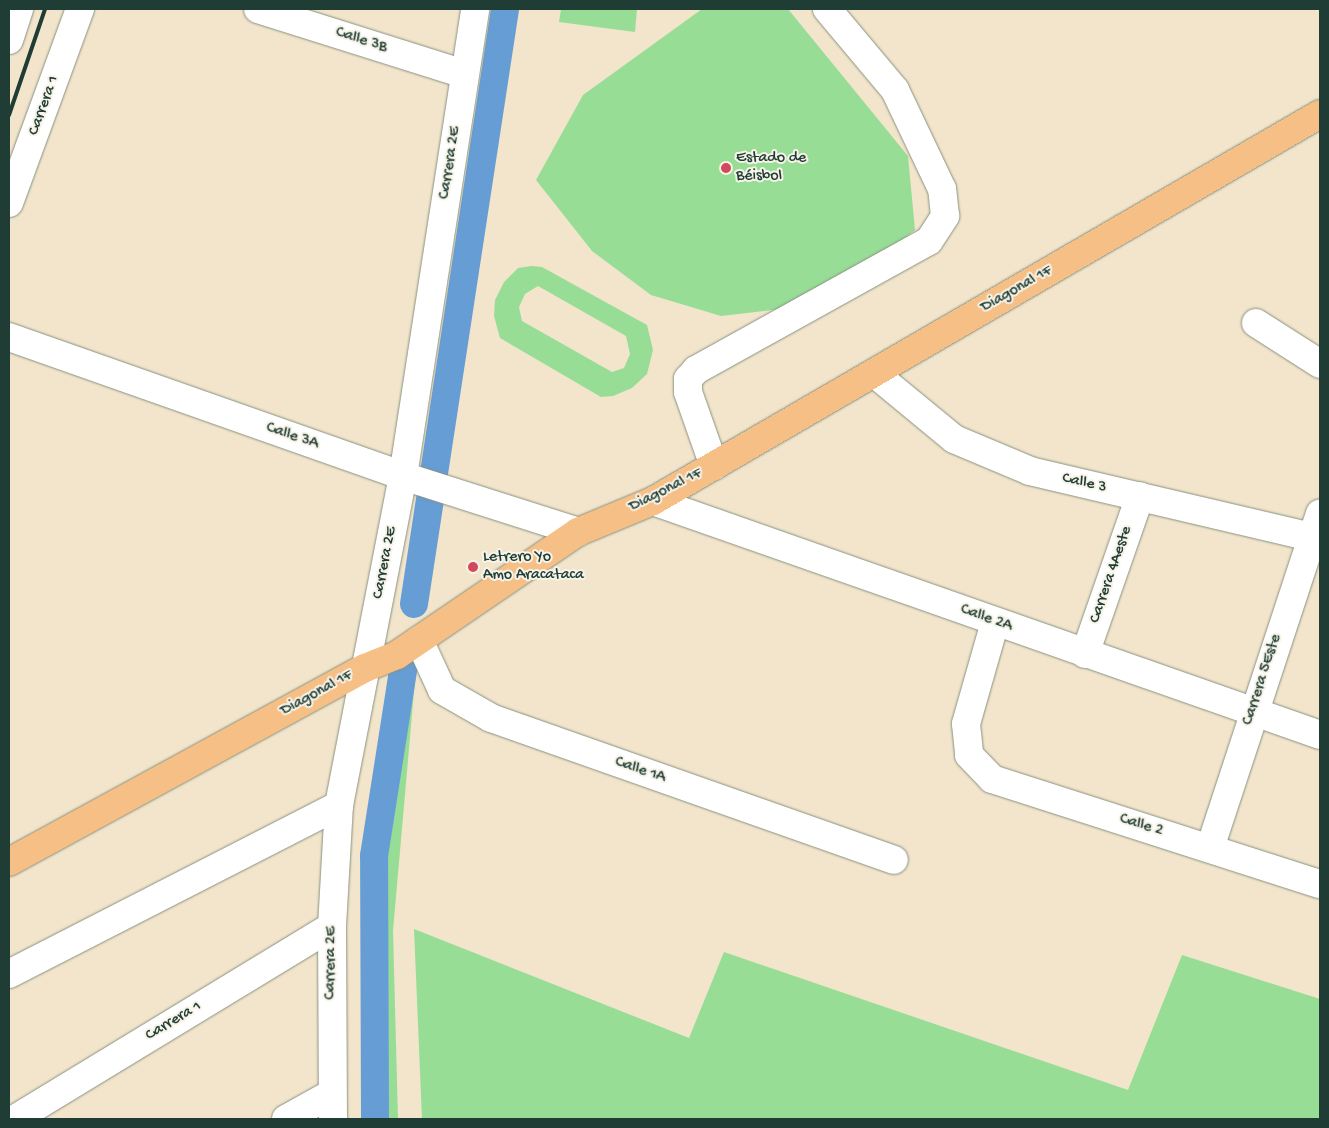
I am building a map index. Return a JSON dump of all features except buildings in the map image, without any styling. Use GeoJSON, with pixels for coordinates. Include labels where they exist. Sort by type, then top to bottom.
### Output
{"type":"FeatureCollection","features":[{"type":"Feature","properties":{"kind":"main road","name":"Diagonal 1F"},"geometry":{"type":"LineString","coordinates":[[9,862],[365,668],[408,647],[578,532],[653,501],[1320,114]]}},
{"type":"Feature","properties":{"kind":"street"},"geometry":{"type":"LineString","coordinates":[[9,40],[19,9]]}},
{"type":"Feature","properties":{"kind":"street","name":"Carrera 1"},"geometry":{"type":"LineString","coordinates":[[9,203],[80,9]]}},
{"type":"Feature","properties":{"kind":"street","name":"Calle 3B"},"geometry":{"type":"LineString","coordinates":[[258,9],[464,74]]}},
{"type":"Feature","properties":{"kind":"street","name":"Carrera 2E"},"geometry":{"type":"LineString","coordinates":[[332,1107],[332,926],[339,805],[365,668],[409,478],[464,74],[475,9]]}},
{"type":"Feature","properties":{"kind":"street"},"geometry":{"type":"LineString","coordinates":[[714,466],[688,392],[688,380],[696,370],[929,241],[945,216],[942,189],[895,90],[827,9]]}},
{"type":"Feature","properties":{"kind":"street"},"geometry":{"type":"LineString","coordinates":[[1256,323],[1320,364]]}},
{"type":"Feature","properties":{"kind":"street","name":"Calle 3A"},"geometry":{"type":"LineString","coordinates":[[9,338],[409,478],[578,532]]}},
{"type":"Feature","properties":{"kind":"street","name":"Calle 3"},"geometry":{"type":"LineString","coordinates":[[874,373],[954,439],[1030,471],[1140,496],[1317,530]]}},
{"type":"Feature","properties":{"kind":"street","name":"Carrera 4Aeste"},"geometry":{"type":"LineString","coordinates":[[1085,654],[1140,496]]}},
{"type":"Feature","properties":{"kind":"street","name":"Calle 2A"},"geometry":{"type":"LineString","coordinates":[[653,501],[1252,713],[1320,735]]}},
{"type":"Feature","properties":{"kind":"street","name":"Carrera 5Este"},"geometry":{"type":"LineString","coordinates":[[1210,848],[1252,713],[1317,530]]}},
{"type":"Feature","properties":{"kind":"street","name":"Calle 2"},"geometry":{"type":"LineString","coordinates":[[996,622],[966,724],[969,755],[992,779],[1320,884]]}},
{"type":"Feature","properties":{"kind":"street","name":"Calle 1A"},"geometry":{"type":"LineString","coordinates":[[408,647],[442,690],[491,718],[894,860]]}},
{"type":"Feature","properties":{"kind":"street"},"geometry":{"type":"LineString","coordinates":[[9,974],[339,805]]}},
{"type":"Feature","properties":{"kind":"street","name":"Carrera 1"},"geometry":{"type":"LineString","coordinates":[[15,1119],[332,926]]}},
{"type":"Feature","properties":{"kind":"street"},"geometry":{"type":"LineString","coordinates":[[286,1119],[332,1107]]}},
{"type":"Feature","properties":{"kind":"green space"},"geometry":{"type":"Polygon","coordinates":[[[561,9],[637,9],[635,32],[559,22],[561,9]]]}},
{"type":"Feature","properties":{"kind":"green space","name":"Estado de Béisbol"},"geometry":{"type":"Polygon","coordinates":[[[702,9],[788,9],[908,156],[915,230],[815,305],[721,316],[651,295],[592,251],[536,180],[583,95],[702,9]]]}},
{"type":"Feature","properties":{"kind":"green space"},"geometry":{"type":"Polygon","coordinates":[[[542,267],[647,325],[653,350],[647,374],[632,388],[613,396],[601,397],[500,338],[494,316],[495,300],[504,282],[518,268],[542,267]],[[538,286],[525,294],[519,307],[522,321],[612,372],[624,368],[630,354],[626,336],[538,286]]]}},
{"type":"Feature","properties":{"kind":"green space"},"geometry":{"type":"Polygon","coordinates":[[[416,669],[393,931],[398,1119],[371,1119],[367,835],[391,671],[416,669]]]}},
{"type":"Feature","properties":{"kind":"green space"},"geometry":{"type":"Polygon","coordinates":[[[414,929],[689,1038],[724,952],[1128,1090],[1182,955],[1320,999],[1320,1119],[422,1119],[414,929]]]}},
{"type":"Feature","properties":{"kind":"waterway"},"geometry":{"type":"LineString","coordinates":[[414,604],[505,9]]}},
{"type":"Feature","properties":{"kind":"waterway"},"geometry":{"type":"LineString","coordinates":[[375,1119],[374,856],[405,657]]}},
{"type":"Feature","properties":{"kind":"railway"},"geometry":{"type":"LineString","coordinates":[[9,115],[45,9]]}},
{"type":"Feature","properties":{"kind":"place","name":"Estado de Béisbol"},"geometry":{"type":"Point","coordinates":[726,168]}},
{"type":"Feature","properties":{"kind":"place","name":"Letrero Yo Amo Aracataca"},"geometry":{"type":"Point","coordinates":[473,567]}}]}
